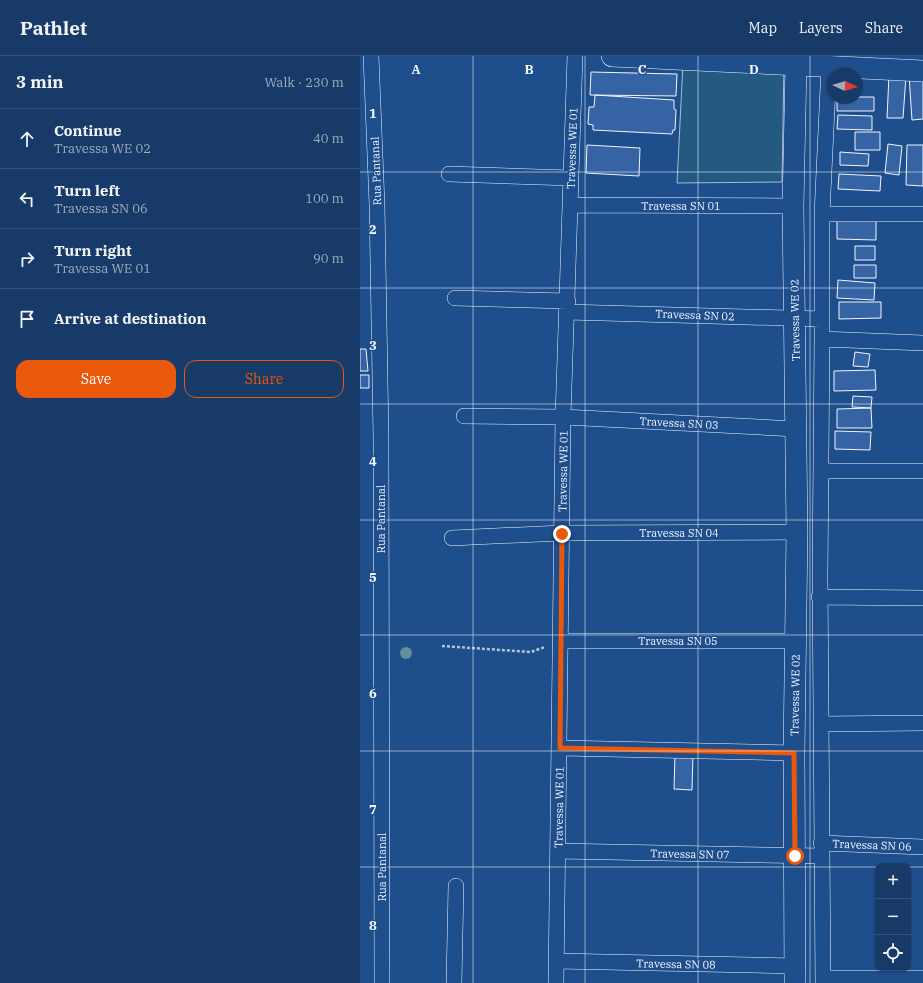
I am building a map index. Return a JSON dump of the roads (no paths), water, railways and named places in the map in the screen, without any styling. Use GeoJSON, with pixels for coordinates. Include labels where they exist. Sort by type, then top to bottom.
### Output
{"type":"FeatureCollection","features":[{"type":"Feature","properties":{"kind":"street","name":"Rua Pantanal"},"geometry":{"type":"LineString","coordinates":[[371,56],[377,205],[381,437],[382,983]]}},
{"type":"Feature","properties":{"kind":"street","name":"Travessa WE 01"},"geometry":{"type":"LineString","coordinates":[[556,983],[563,417],[575,56]]}},
{"type":"Feature","properties":{"kind":"street"},"geometry":{"type":"LineString","coordinates":[[612,56],[788,61],[829,66],[923,71]]}},
{"type":"Feature","properties":{"kind":"street","name":"Travessa WE 02"},"geometry":{"type":"LineString","coordinates":[[788,61],[793,206],[797,532],[794,753],[795,975]]}},
{"type":"Feature","properties":{"kind":"street"},"geometry":{"type":"LineString","coordinates":[[829,66],[822,214],[819,597],[823,980],[923,978]]}},
{"type":"Feature","properties":{"kind":"street"},"geometry":{"type":"LineString","coordinates":[[449,174],[571,178]]}},
{"type":"Feature","properties":{"kind":"street","name":"Travessa SN 01"},"geometry":{"type":"LineString","coordinates":[[570,205],[793,206]]}},
{"type":"Feature","properties":{"kind":"street"},"geometry":{"type":"LineString","coordinates":[[822,214],[923,214]]}},
{"type":"Feature","properties":{"kind":"street","name":"Travessa SN 02"},"geometry":{"type":"LineString","coordinates":[[455,298],[567,306],[822,319]]}},
{"type":"Feature","properties":{"kind":"street"},"geometry":{"type":"LineString","coordinates":[[822,339],[923,343]]}},
{"type":"Feature","properties":{"kind":"street","name":"Travessa SN 03"},"geometry":{"type":"LineString","coordinates":[[464,416],[563,417],[796,429]]}},
{"type":"Feature","properties":{"kind":"street"},"geometry":{"type":"LineString","coordinates":[[821,471],[923,471]]}},
{"type":"Feature","properties":{"kind":"street","name":"Travessa SN 04"},"geometry":{"type":"LineString","coordinates":[[452,538],[562,534],[797,532]]}},
{"type":"Feature","properties":{"kind":"street"},"geometry":{"type":"LineString","coordinates":[[796,575],[820,576]]}},
{"type":"Feature","properties":{"kind":"street"},"geometry":{"type":"LineString","coordinates":[[819,597],[923,598]]}},
{"type":"Feature","properties":{"kind":"street","name":"Travessa SN 05"},"geometry":{"type":"LineString","coordinates":[[561,641],[795,641]]}},
{"type":"Feature","properties":{"kind":"street"},"geometry":{"type":"LineString","coordinates":[[821,724],[923,723]]}},
{"type":"Feature","properties":{"kind":"street"},"geometry":{"type":"LineString","coordinates":[[560,748],[794,753]]}},
{"type":"Feature","properties":{"kind":"street","name":"Travessa SN 06"},"geometry":{"type":"LineString","coordinates":[[821,849],[923,847]]}},
{"type":"Feature","properties":{"kind":"street","name":"Travessa SN 07"},"geometry":{"type":"LineString","coordinates":[[558,851],[795,856],[821,849]]}},
{"type":"Feature","properties":{"kind":"street"},"geometry":{"type":"LineString","coordinates":[[454,983],[456,886]]}},
{"type":"Feature","properties":{"kind":"street","name":"Travessa SN 08"},"geometry":{"type":"LineString","coordinates":[[556,961],[795,975]]}}]}
